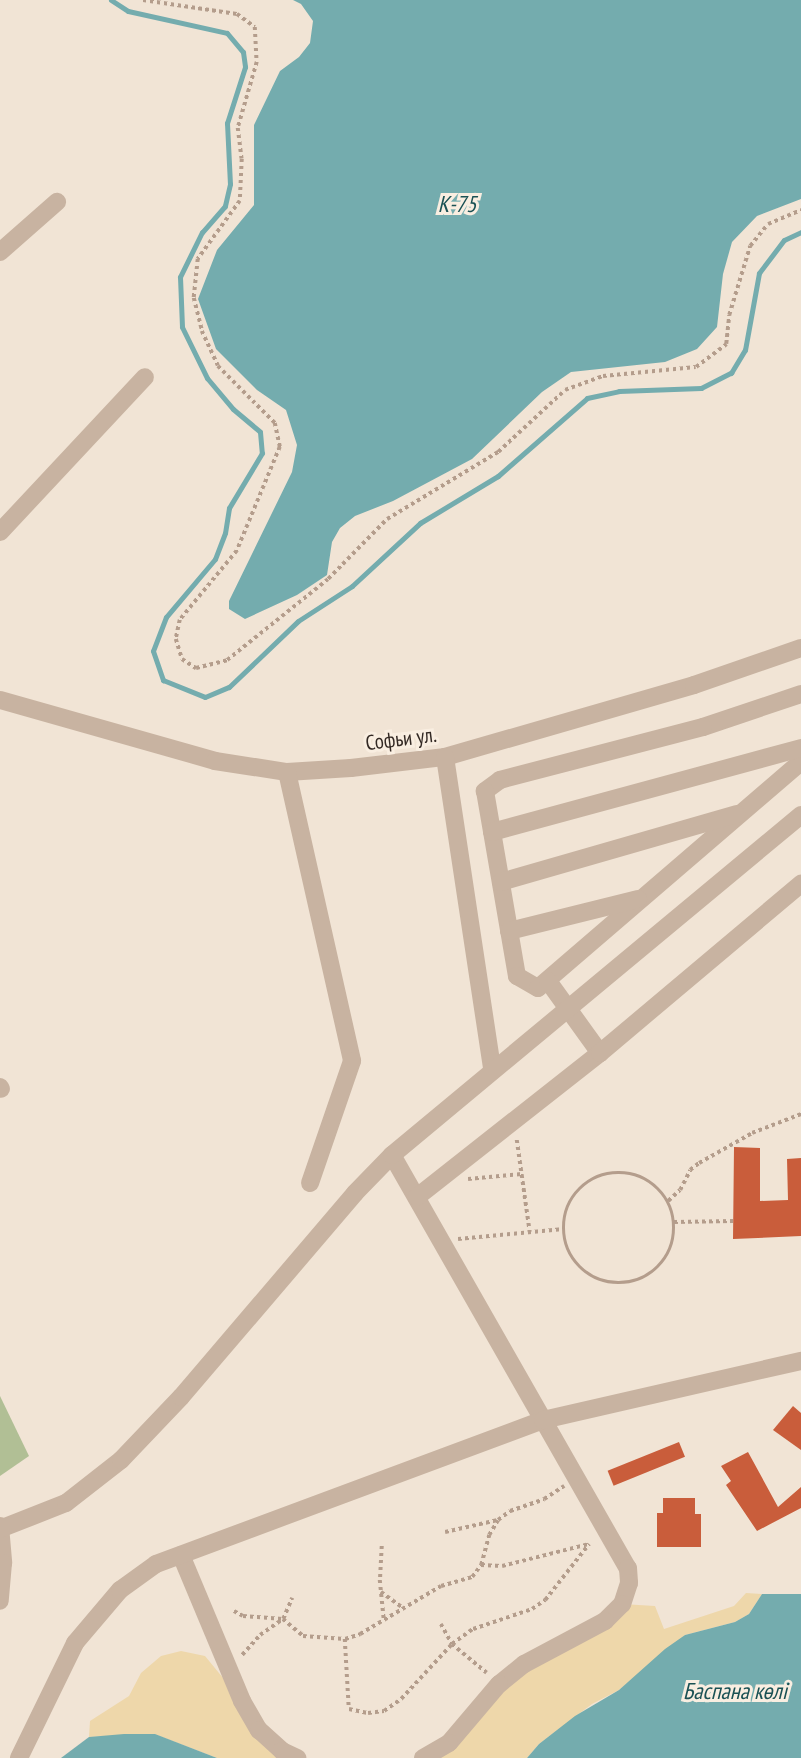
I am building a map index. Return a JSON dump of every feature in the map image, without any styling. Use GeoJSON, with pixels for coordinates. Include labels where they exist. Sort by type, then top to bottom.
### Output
{"type":"FeatureCollection","features":[{"type":"Feature","properties":{"kind":"street"},"geometry":{"type":"LineString","coordinates":[[0,253],[57,202]]}},
{"type":"Feature","properties":{"kind":"street"},"geometry":{"type":"LineString","coordinates":[[0,532],[145,377]]}},
{"type":"Feature","properties":{"kind":"street","name":"Софьи ул."},"geometry":{"type":"LineString","coordinates":[[0,700],[215,761],[287,772],[445,757],[694,685],[801,648]]}},
{"type":"Feature","properties":{"kind":"street"},"geometry":{"type":"LineString","coordinates":[[797,760],[743,812],[548,981],[538,988],[517,975],[485,791],[500,780],[703,727],[801,694]]}},
{"type":"Feature","properties":{"kind":"street"},"geometry":{"type":"LineString","coordinates":[[445,757],[492,1069]]}},
{"type":"Feature","properties":{"kind":"street"},"geometry":{"type":"LineString","coordinates":[[492,832],[797,760]]}},
{"type":"Feature","properties":{"kind":"street"},"geometry":{"type":"LineString","coordinates":[[287,772],[352,1061],[310,1183]]}},
{"type":"Feature","properties":{"kind":"street"},"geometry":{"type":"LineString","coordinates":[[501,883],[743,812]]}},
{"type":"Feature","properties":{"kind":"street"},"geometry":{"type":"LineString","coordinates":[[0,1601],[3,1563],[0,1528],[66,1503],[121,1460],[181,1397],[355,1193],[392,1155],[492,1069],[801,815]]}},
{"type":"Feature","properties":{"kind":"street"},"geometry":{"type":"LineString","coordinates":[[417,1197],[600,1052],[801,884]]}},
{"type":"Feature","properties":{"kind":"street"},"geometry":{"type":"LineString","coordinates":[[509,931],[643,898]]}},
{"type":"Feature","properties":{"kind":"street"},"geometry":{"type":"LineString","coordinates":[[548,981],[600,1052]]}},
{"type":"Feature","properties":{"kind":"street"},"geometry":{"type":"LineString","coordinates":[[392,1155],[628,1568],[629,1583],[622,1604],[606,1621],[524,1664],[499,1684],[449,1743],[423,1758]]}},
{"type":"Feature","properties":{"kind":"street"},"geometry":{"type":"LineString","coordinates":[[19,1758],[75,1643],[120,1590],[156,1564],[543,1420],[801,1361]]}},
{"type":"Feature","properties":{"kind":"street"},"geometry":{"type":"LineString","coordinates":[[181,1555],[242,1701],[259,1730],[282,1751],[297,1758]]}},
{"type":"Feature","properties":{"kind":"path"},"geometry":{"type":"LineString","coordinates":[[143,0],[237,14],[255,27],[257,62],[238,128],[242,159],[240,201],[198,259],[194,298],[202,331],[218,366],[275,423],[280,447],[237,551],[180,620],[176,639],[182,659],[195,668],[227,660],[328,579],[387,519],[498,452],[565,390],[603,376],[696,367],[726,344],[729,316],[750,246],[768,223],[801,210]]}},
{"type":"Feature","properties":{"kind":"path"},"geometry":{"type":"LineString","coordinates":[[668,1201],[699,1163],[752,1133],[801,1114]]}},
{"type":"Feature","properties":{"kind":"path"},"geometry":{"type":"LineString","coordinates":[[513,1120],[530,1232]]}},
{"type":"Feature","properties":{"kind":"path"},"geometry":{"type":"LineString","coordinates":[[625,1173],[643,1178],[668,1201],[674,1222],[673,1240],[666,1256],[655,1270],[640,1279],[623,1283],[597,1278],[576,1262],[567,1247],[564,1228],[567,1210],[575,1194],[589,1181],[607,1174],[625,1173]]}},
{"type":"Feature","properties":{"kind":"path"},"geometry":{"type":"LineString","coordinates":[[439,1179],[522,1174]]}},
{"type":"Feature","properties":{"kind":"path"},"geometry":{"type":"LineString","coordinates":[[674,1222],[733,1221]]}},
{"type":"Feature","properties":{"kind":"path"},"geometry":{"type":"LineString","coordinates":[[439,1240],[564,1228]]}},
{"type":"Feature","properties":{"kind":"path"},"geometry":{"type":"LineString","coordinates":[[234,1611],[243,1616],[283,1619],[303,1636],[345,1639],[384,1620],[441,1586],[472,1577],[481,1565],[489,1535],[498,1520],[510,1511],[544,1499],[576,1478]]}},
{"type":"Feature","properties":{"kind":"path"},"geometry":{"type":"LineString","coordinates":[[445,1532],[498,1520]]}},
{"type":"Feature","properties":{"kind":"path"},"geometry":{"type":"LineString","coordinates":[[481,1565],[502,1566],[611,1538]]}},
{"type":"Feature","properties":{"kind":"path"},"geometry":{"type":"LineString","coordinates":[[345,1639],[349,1709],[368,1713],[384,1711],[401,1699],[452,1644],[473,1629],[532,1609],[545,1600],[589,1544]]}},
{"type":"Feature","properties":{"kind":"path"},"geometry":{"type":"LineString","coordinates":[[382,1546],[381,1592],[384,1620]]}},
{"type":"Feature","properties":{"kind":"path"},"geometry":{"type":"LineString","coordinates":[[381,1592],[402,1607]]}},
{"type":"Feature","properties":{"kind":"path"},"geometry":{"type":"LineString","coordinates":[[242,1655],[260,1635],[283,1619],[292,1598]]}},
{"type":"Feature","properties":{"kind":"path"},"geometry":{"type":"LineString","coordinates":[[441,1624],[452,1644],[499,1684]]}},
{"type":"Feature","properties":{"kind":"green space"},"geometry":{"type":"Polygon","coordinates":[[[0,1396],[29,1456],[0,1476],[0,1396]]]}},
{"type":"Feature","properties":{"kind":"sand"},"geometry":{"type":"Polygon","coordinates":[[[746,1593],[762,1594],[749,1614],[735,1622],[685,1635],[619,1690],[592,1704],[539,1744],[527,1758],[423,1758],[499,1684],[622,1604],[655,1606],[664,1629],[734,1606],[746,1593]]]}},
{"type":"Feature","properties":{"kind":"sand"},"geometry":{"type":"Polygon","coordinates":[[[181,1651],[205,1656],[242,1701],[297,1758],[217,1758],[154,1734],[89,1737],[90,1721],[129,1696],[141,1673],[161,1656],[181,1651]]]}},
{"type":"Feature","properties":{"kind":"water","name":"К-75"},"geometry":{"type":"Polygon","coordinates":[[[293,0],[801,0],[801,199],[757,216],[732,242],[723,274],[717,327],[697,349],[665,362],[571,372],[542,392],[472,459],[393,501],[355,516],[340,528],[332,542],[327,575],[297,595],[245,619],[229,609],[229,601],[292,472],[297,445],[286,410],[257,390],[216,349],[198,299],[217,250],[254,205],[254,125],[280,71],[299,57],[310,43],[313,21],[301,4],[293,0]]]}},
{"type":"Feature","properties":{"kind":"water","name":"Баспана көлі"},"geometry":{"type":"Polygon","coordinates":[[[762,1594],[801,1594],[801,1758],[527,1758],[539,1744],[575,1716],[619,1690],[685,1635],[735,1622],[749,1614],[762,1594]]]}},
{"type":"Feature","properties":{"kind":"water"},"geometry":{"type":"Polygon","coordinates":[[[155,1734],[217,1758],[61,1758],[89,1737],[155,1734]]]}},
{"type":"Feature","properties":{"kind":"building"},"geometry":{"type":"Polygon","coordinates":[[[734,1147],[760,1148],[760,1201],[788,1200],[787,1159],[801,1158],[801,1236],[733,1239],[734,1147]]]}},
{"type":"Feature","properties":{"kind":"building"},"geometry":{"type":"Polygon","coordinates":[[[793,1406],[801,1413],[801,1450],[773,1430],[793,1406]]]}},
{"type":"Feature","properties":{"kind":"building"},"geometry":{"type":"Polygon","coordinates":[[[679,1442],[685,1457],[614,1486],[608,1471],[679,1442]]]}},
{"type":"Feature","properties":{"kind":"building"},"geometry":{"type":"Polygon","coordinates":[[[748,1452],[778,1507],[801,1487],[801,1508],[757,1531],[726,1485],[731,1481],[721,1466],[748,1452]]]}},
{"type":"Feature","properties":{"kind":"building"},"geometry":{"type":"Polygon","coordinates":[[[663,1498],[695,1498],[695,1514],[701,1514],[701,1547],[657,1547],[657,1513],[663,1513],[663,1498]]]}},
{"type":"Feature","properties":{"kind":"waterway"},"geometry":{"type":"LineString","coordinates":[[111,0],[128,11],[227,33],[243,52],[245,67],[227,123],[230,184],[225,206],[202,232],[180,277],[182,327],[207,378],[233,409],[260,432],[262,453],[229,508],[225,533],[215,559],[166,617],[153,651],[163,680],[205,697],[229,687],[298,621],[352,586],[420,523],[498,476],[587,398],[619,391],[701,388],[731,373],[745,350],[759,273],[784,240],[801,232]]}}]}
